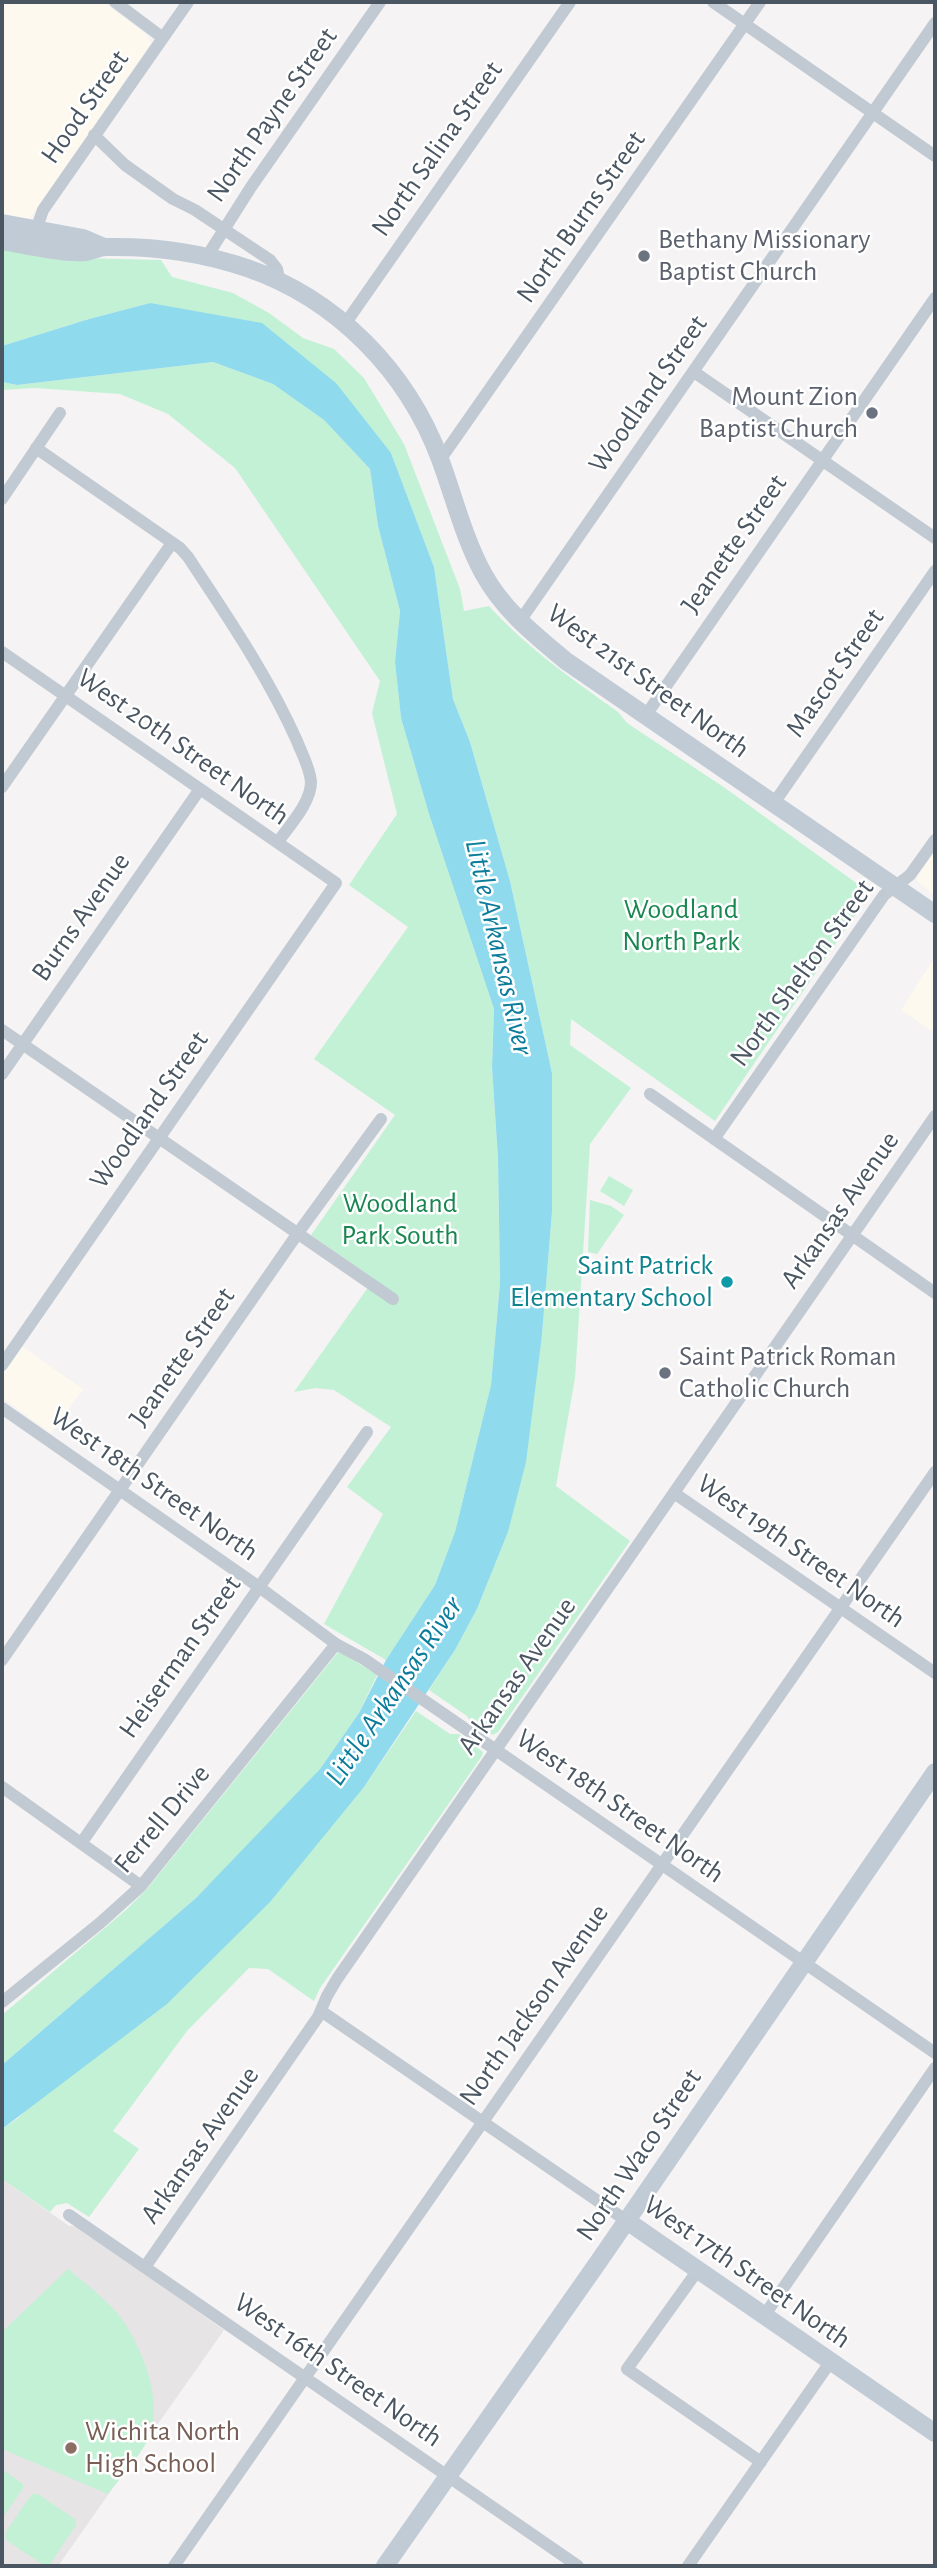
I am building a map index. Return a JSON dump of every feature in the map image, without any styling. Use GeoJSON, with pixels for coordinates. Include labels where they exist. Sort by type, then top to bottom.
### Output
{"type":"FeatureCollection","features":[{"type":"Feature","properties":{"kind":"street"},"geometry":{"type":"LineString","coordinates":[[115,2],[163,38]]}},
{"type":"Feature","properties":{"kind":"street","name":"Hood Street"},"geometry":{"type":"LineString","coordinates":[[34,238],[43,210],[188,2]]}},
{"type":"Feature","properties":{"kind":"street","name":"North Payne Street"},"geometry":{"type":"LineString","coordinates":[[206,258],[223,229],[380,2]]}},
{"type":"Feature","properties":{"kind":"street","name":"North Salina Street"},"geometry":{"type":"LineString","coordinates":[[345,324],[570,2]]}},
{"type":"Feature","properties":{"kind":"street"},"geometry":{"type":"LineString","coordinates":[[713,2],[935,156]]}},
{"type":"Feature","properties":{"kind":"street","name":"North Burns Street"},"geometry":{"type":"LineString","coordinates":[[440,460],[760,2]]}},
{"type":"Feature","properties":{"kind":"street","name":"Woodland Street"},"geometry":{"type":"LineString","coordinates":[[520,621],[935,23]]}},
{"type":"Feature","properties":{"kind":"street"},"geometry":{"type":"LineString","coordinates":[[94,135],[125,165],[173,199],[270,260],[277,269],[280,282]]}},
{"type":"Feature","properties":{"kind":"street","name":"West 21st Street North"},"geometry":{"type":"LineString","coordinates":[[2,223],[34,238]]}},
{"type":"Feature","properties":{"kind":"street","name":"West 21st Street North"},"geometry":{"type":"LineString","coordinates":[[2,241],[83,237],[104,247],[178,252],[247,268],[312,299],[365,341],[412,401],[440,460],[468,540],[483,573],[520,621],[566,661],[935,914]]}},
{"type":"Feature","properties":{"kind":"street","name":"Jeanette Street"},"geometry":{"type":"LineString","coordinates":[[646,715],[935,298]]}},
{"type":"Feature","properties":{"kind":"street"},"geometry":{"type":"LineString","coordinates":[[694,372],[935,538]]}},
{"type":"Feature","properties":{"kind":"street"},"geometry":{"type":"LineString","coordinates":[[2,499],[60,413]]}},
{"type":"Feature","properties":{"kind":"street"},"geometry":{"type":"LineString","coordinates":[[36,448],[188,557],[262,672],[291,728],[311,783],[307,796],[278,842]]}},
{"type":"Feature","properties":{"kind":"street"},"geometry":{"type":"LineString","coordinates":[[2,786],[172,543]]}},
{"type":"Feature","properties":{"kind":"street","name":"Mascot Street"},"geometry":{"type":"LineString","coordinates":[[774,803],[935,571]]}},
{"type":"Feature","properties":{"kind":"street","name":"West 20th Street North"},"geometry":{"type":"LineString","coordinates":[[2,652],[336,883]]}},
{"type":"Feature","properties":{"kind":"street","name":"Burns Avenue"},"geometry":{"type":"LineString","coordinates":[[2,1074],[200,789]]}},
{"type":"Feature","properties":{"kind":"street","name":"North Shelton Street"},"geometry":{"type":"LineString","coordinates":[[714,1139],[884,895],[910,876],[935,840]]}},
{"type":"Feature","properties":{"kind":"street","name":"Woodland Street"},"geometry":{"type":"LineString","coordinates":[[2,1365],[336,883]]}},
{"type":"Feature","properties":{"kind":"street"},"geometry":{"type":"LineString","coordinates":[[2,1030],[393,1299]]}},
{"type":"Feature","properties":{"kind":"street"},"geometry":{"type":"LineString","coordinates":[[650,1094],[935,1293]]}},
{"type":"Feature","properties":{"kind":"street","name":"Arkansas Avenue"},"geometry":{"type":"LineString","coordinates":[[145,2267],[321,2011],[337,1979],[935,1116]]}},
{"type":"Feature","properties":{"kind":"street","name":"Jeanette Street"},"geometry":{"type":"LineString","coordinates":[[2,1660],[298,1233],[381,1119]]}},
{"type":"Feature","properties":{"kind":"street","name":"West 18th Street North"},"geometry":{"type":"LineString","coordinates":[[2,1408],[259,1587],[336,1644],[364,1659],[935,2053]]}},
{"type":"Feature","properties":{"kind":"street","name":"Heiserman Street"},"geometry":{"type":"LineString","coordinates":[[82,1842],[367,1432]]}},
{"type":"Feature","properties":{"kind":"street","name":"North Jackson Avenue"},"geometry":{"type":"LineString","coordinates":[[174,2566],[935,1472]]}},
{"type":"Feature","properties":{"kind":"street","name":"West 19th Street North"},"geometry":{"type":"LineString","coordinates":[[674,1493],[935,1673]]}},
{"type":"Feature","properties":{"kind":"street","name":"Ferrell Drive"},"geometry":{"type":"LineString","coordinates":[[2,2002],[100,1923],[141,1886],[336,1644]]}},
{"type":"Feature","properties":{"kind":"street","name":"North Waco Street"},"geometry":{"type":"LineString","coordinates":[[385,2566],[627,2221],[935,1772]]}},
{"type":"Feature","properties":{"kind":"street"},"geometry":{"type":"LineString","coordinates":[[2,1787],[141,1886]]}},
{"type":"Feature","properties":{"kind":"street","name":"West 17th Street North"},"geometry":{"type":"LineString","coordinates":[[321,2011],[935,2433]]}},
{"type":"Feature","properties":{"kind":"street"},"geometry":{"type":"LineString","coordinates":[[764,2316],[935,2067]]}},
{"type":"Feature","properties":{"kind":"street","name":"West 16th Street North"},"geometry":{"type":"LineString","coordinates":[[69,2215],[578,2566]]}},
{"type":"Feature","properties":{"kind":"street"},"geometry":{"type":"LineString","coordinates":[[698,2270],[627,2369],[761,2462]]}},
{"type":"Feature","properties":{"kind":"street"},"geometry":{"type":"LineString","coordinates":[[688,2566],[831,2361]]}},
{"type":"Feature","properties":{"kind":"shaded area"},"geometry":{"type":"Polygon","coordinates":[[[2,2],[103,2],[147,35],[151,43],[30,218],[2,213],[2,2]]]}},
{"type":"Feature","properties":{"kind":"shaded area"},"geometry":{"type":"Polygon","coordinates":[[[935,850],[935,896],[917,881],[917,877],[935,850]]]}},
{"type":"Feature","properties":{"kind":"shaded area"},"geometry":{"type":"Polygon","coordinates":[[[935,957],[935,1033],[901,1010],[935,957]]]}},
{"type":"Feature","properties":{"kind":"shaded area"},"geometry":{"type":"Polygon","coordinates":[[[21,1346],[83,1389],[51,1433],[2,1398],[2,1374],[21,1346]]]}},
{"type":"Feature","properties":{"kind":"shaded area","name":"Wichita North High School"},"geometry":{"type":"Polygon","coordinates":[[[2,2179],[69,2226],[84,2231],[224,2330],[58,2566],[2,2566],[2,2179]]]}},
{"type":"Feature","properties":{"kind":"green space","name":"Woodland North Park"},"geometry":{"type":"Polygon","coordinates":[[[2,248],[81,258],[161,260],[172,277],[233,293],[269,313],[303,338],[334,349],[364,378],[404,444],[460,589],[464,611],[489,606],[534,649],[618,712],[627,723],[725,788],[870,893],[715,1121],[571,1019],[570,1045],[631,1088],[590,1144],[575,1378],[556,1486],[630,1541],[498,1732],[493,1735],[473,1725],[467,1716],[429,1690],[477,1609],[508,1532],[542,1335],[552,1212],[552,1073],[510,881],[470,742],[453,699],[434,567],[391,453],[150,303],[2,344],[2,248]]]}},
{"type":"Feature","properties":{"kind":"green space","name":"Woodland Park South"},"geometry":{"type":"Polygon","coordinates":[[[213,362],[273,384],[324,420],[370,469],[378,526],[400,611],[395,662],[401,718],[429,814],[494,1009],[492,1067],[498,1159],[500,1283],[491,1385],[455,1532],[435,1585],[386,1660],[324,1624],[383,1514],[347,1487],[391,1427],[334,1390],[315,1388],[294,1392],[374,1279],[311,1235],[395,1115],[314,1059],[408,927],[349,885],[397,814],[372,713],[380,681],[235,468],[168,414],[120,394],[35,388],[2,390],[2,382],[17,385],[213,362]]]}},
{"type":"Feature","properties":{"kind":"green space"},"geometry":{"type":"Polygon","coordinates":[[[609,1176],[633,1190],[624,1206],[600,1191],[609,1176]]]}},
{"type":"Feature","properties":{"kind":"green space"},"geometry":{"type":"Polygon","coordinates":[[[590,1200],[611,1206],[624,1215],[597,1254],[588,1252],[590,1200]]]}},
{"type":"Feature","properties":{"kind":"green space"},"geometry":{"type":"Polygon","coordinates":[[[339,1651],[377,1675],[359,1713],[320,1769],[196,1898],[2,2065],[2,2015],[147,1889],[339,1651]]]}},
{"type":"Feature","properties":{"kind":"green space"},"geometry":{"type":"Polygon","coordinates":[[[416,1711],[450,1734],[459,1734],[483,1752],[482,1756],[320,1988],[314,2001],[268,1969],[249,1968],[187,2031],[113,2131],[139,2149],[89,2217],[67,2203],[56,2205],[50,2212],[2,2179],[2,2129],[18,2118],[364,1787],[416,1711]]]}},
{"type":"Feature","properties":{"kind":"green space"},"geometry":{"type":"Polygon","coordinates":[[[68,2269],[105,2300],[125,2323],[140,2352],[151,2386],[154,2419],[151,2433],[108,2494],[2,2449],[2,2332],[68,2269]]]}},
{"type":"Feature","properties":{"kind":"green space"},"geometry":{"type":"Polygon","coordinates":[[[2,2469],[23,2484],[23,2488],[2,2519],[2,2469]]]}},
{"type":"Feature","properties":{"kind":"green space"},"geometry":{"type":"Polygon","coordinates":[[[32,2494],[38,2494],[76,2520],[76,2525],[50,2564],[45,2566],[6,2540],[5,2533],[32,2494]]]}},
{"type":"Feature","properties":{"kind":"water","name":"Little Arkansas River"},"geometry":{"type":"Polygon","coordinates":[[[150,303],[262,323],[336,383],[391,453],[434,567],[453,699],[470,742],[510,881],[552,1073],[552,1212],[542,1335],[526,1462],[508,1532],[477,1609],[455,1650],[364,1787],[270,1902],[167,2004],[2,2129],[2,2065],[196,1898],[320,1769],[359,1713],[386,1660],[435,1585],[455,1532],[491,1385],[500,1283],[498,1159],[492,1067],[494,1009],[429,814],[401,718],[395,662],[400,611],[378,526],[370,469],[324,420],[273,384],[213,362],[17,385],[2,382],[2,344],[150,303]]]}},
{"type":"Feature","properties":{"kind":"place","name":"Bethany Missionary Baptist Church"},"geometry":{"type":"Point","coordinates":[644,256]}},
{"type":"Feature","properties":{"kind":"place","name":"Mount Zion Baptist Church"},"geometry":{"type":"Point","coordinates":[872,413]}},
{"type":"Feature","properties":{"kind":"place","name":"Saint Patrick Elementary School"},"geometry":{"type":"Point","coordinates":[727,1282]}},
{"type":"Feature","properties":{"kind":"place","name":"Saint Patrick Roman Catholic Church"},"geometry":{"type":"Point","coordinates":[665,1373]}},
{"type":"Feature","properties":{"kind":"place","name":"Wichita North High School"},"geometry":{"type":"Point","coordinates":[71,2448]}}]}
